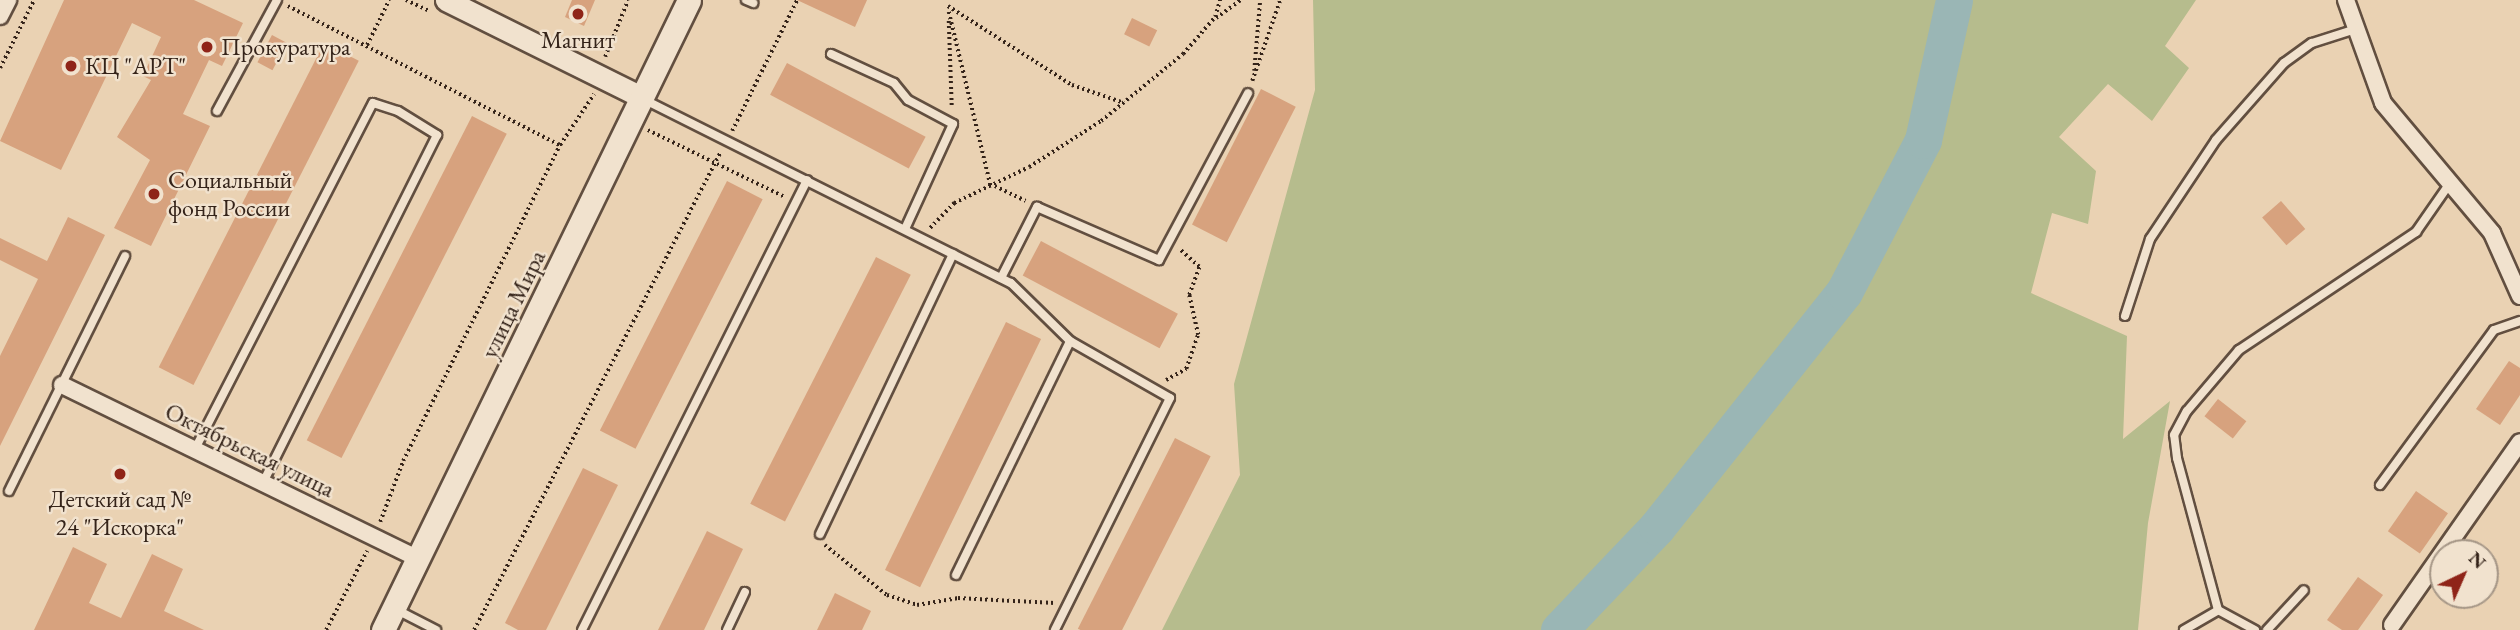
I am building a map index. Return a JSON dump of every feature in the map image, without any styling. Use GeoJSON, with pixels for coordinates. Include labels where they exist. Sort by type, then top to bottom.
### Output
{"type":"FeatureCollection","features":[{"type":"Feature","properties":{"kind":"main road","name":"улица Мира"},"geometry":{"type":"LineString","coordinates":[[383,630],[643,98],[688,0]]}},
{"type":"Feature","properties":{"kind":"street"},"geometry":{"type":"LineString","coordinates":[[0,16],[8,0]]}},
{"type":"Feature","properties":{"kind":"street"},"geometry":{"type":"LineString","coordinates":[[446,0],[643,98]]}},
{"type":"Feature","properties":{"kind":"street"},"geometry":{"type":"LineString","coordinates":[[2346,0],[2383,103],[2448,186],[2491,233],[2520,296]]}},
{"type":"Feature","properties":{"kind":"street","name":"Октябрьская улица"},"geometry":{"type":"LineString","coordinates":[[62,385],[417,558]]}},
{"type":"Feature","properties":{"kind":"street"},"geometry":{"type":"LineString","coordinates":[[2392,625],[2520,442]]}},
{"type":"Feature","properties":{"kind":"lane"},"geometry":{"type":"LineString","coordinates":[[217,111],[277,0]]}},
{"type":"Feature","properties":{"kind":"lane"},"geometry":{"type":"LineString","coordinates":[[2125,316],[2150,239],[2216,141],[2284,63],[2312,43],[2356,29]]}},
{"type":"Feature","properties":{"kind":"lane"},"geometry":{"type":"LineString","coordinates":[[831,54],[894,83],[908,100],[953,124],[905,229]]}},
{"type":"Feature","properties":{"kind":"lane"},"geometry":{"type":"LineString","coordinates":[[1000,278],[1037,207],[1159,260],[1248,93]]}},
{"type":"Feature","properties":{"kind":"lane"},"geometry":{"type":"LineString","coordinates":[[643,98],[1000,278],[1070,341],[1170,398],[1055,630]]}},
{"type":"Feature","properties":{"kind":"lane"},"geometry":{"type":"LineString","coordinates":[[195,449],[373,103],[398,111],[438,135],[263,482]]}},
{"type":"Feature","properties":{"kind":"lane"},"geometry":{"type":"LineString","coordinates":[[582,630],[807,180]]}},
{"type":"Feature","properties":{"kind":"lane"},"geometry":{"type":"LineString","coordinates":[[2255,630],[2244,627],[2218,610],[2177,458],[2174,435],[2186,411],[2239,350],[2416,232],[2448,186]]}},
{"type":"Feature","properties":{"kind":"lane"},"geometry":{"type":"LineString","coordinates":[[820,534],[953,254]]}},
{"type":"Feature","properties":{"kind":"lane"},"geometry":{"type":"LineString","coordinates":[[9,491],[125,256]]}},
{"type":"Feature","properties":{"kind":"lane"},"geometry":{"type":"LineString","coordinates":[[2380,485],[2494,330],[2520,321]]}},
{"type":"Feature","properties":{"kind":"lane"},"geometry":{"type":"LineString","coordinates":[[956,575],[1070,341]]}},
{"type":"Feature","properties":{"kind":"lane"},"geometry":{"type":"LineString","coordinates":[[2267,630],[2304,590]]}},
{"type":"Feature","properties":{"kind":"lane"},"geometry":{"type":"LineString","coordinates":[[727,630],[745,592]]}},
{"type":"Feature","properties":{"kind":"lane"},"geometry":{"type":"LineString","coordinates":[[394,608],[436,630]]}},
{"type":"Feature","properties":{"kind":"lane"},"geometry":{"type":"LineString","coordinates":[[2184,630],[2218,610]]}},
{"type":"Feature","properties":{"kind":"path"},"geometry":{"type":"LineString","coordinates":[[0,68],[34,0]]}},
{"type":"Feature","properties":{"kind":"path"},"geometry":{"type":"LineString","coordinates":[[277,0],[560,145]]}},
{"type":"Feature","properties":{"kind":"path"},"geometry":{"type":"LineString","coordinates":[[367,45],[389,0]]}},
{"type":"Feature","properties":{"kind":"path"},"geometry":{"type":"LineString","coordinates":[[326,630],[374,537],[403,461],[560,145],[600,77],[628,0]]}},
{"type":"Feature","properties":{"kind":"path"},"geometry":{"type":"LineString","coordinates":[[474,630],[797,0]]}},
{"type":"Feature","properties":{"kind":"path"},"geometry":{"type":"LineString","coordinates":[[1214,19],[1220,0]]}},
{"type":"Feature","properties":{"kind":"path"},"geometry":{"type":"LineString","coordinates":[[921,237],[954,203],[993,186],[1124,103],[1214,19],[1241,0]]}},
{"type":"Feature","properties":{"kind":"path"},"geometry":{"type":"LineString","coordinates":[[1248,93],[1259,54],[1260,0]]}},
{"type":"Feature","properties":{"kind":"path"},"geometry":{"type":"LineString","coordinates":[[1248,93],[1280,0]]}},
{"type":"Feature","properties":{"kind":"path"},"geometry":{"type":"LineString","coordinates":[[947,3],[1072,85],[1124,103]]}},
{"type":"Feature","properties":{"kind":"path"},"geometry":{"type":"LineString","coordinates":[[947,3],[993,186]]}},
{"type":"Feature","properties":{"kind":"path"},"geometry":{"type":"LineString","coordinates":[[949,12],[953,124]]}},
{"type":"Feature","properties":{"kind":"path"},"geometry":{"type":"LineString","coordinates":[[993,186],[1037,207]]}},
{"type":"Feature","properties":{"kind":"path"},"geometry":{"type":"LineString","coordinates":[[1152,388],[1186,369],[1198,335],[1189,295],[1199,267],[1170,240]]}},
{"type":"Feature","properties":{"kind":"path"},"geometry":{"type":"LineString","coordinates":[[820,534],[829,554],[887,595],[917,605],[969,598],[1067,605]]}},
{"type":"Feature","properties":{"kind":"green space"},"geometry":{"type":"Polygon","coordinates":[[[1313,0],[2196,0],[2165,46],[2189,68],[2152,121],[2108,84],[2059,137],[2096,171],[2088,224],[2052,213],[2031,293],[2127,336],[2123,439],[2170,401],[2148,523],[2138,630],[1162,630],[1240,475],[1234,384],[1315,90],[1313,0]]]}},
{"type":"Feature","properties":{"kind":"building"},"geometry":{"type":"Polygon","coordinates":[[[64,0],[194,0],[243,23],[222,66],[209,60],[183,114],[210,126],[151,246],[114,228],[150,160],[117,137],[151,80],[143,76],[161,37],[132,23],[61,170],[0,141],[64,0]]]}},
{"type":"Feature","properties":{"kind":"building","name":"Магнит"},"geometry":{"type":"Polygon","coordinates":[[[572,0],[595,0],[584,26],[565,17],[572,0]]]}},
{"type":"Feature","properties":{"kind":"building"},"geometry":{"type":"Polygon","coordinates":[[[797,0],[867,0],[855,27],[797,0]]]}},
{"type":"Feature","properties":{"kind":"building"},"geometry":{"type":"Polygon","coordinates":[[[1132,18],[1157,30],[1149,46],[1124,34],[1132,18]]]}},
{"type":"Feature","properties":{"kind":"building"},"geometry":{"type":"Polygon","coordinates":[[[272,35],[287,43],[272,70],[257,62],[272,35]]]}},
{"type":"Feature","properties":{"kind":"building"},"geometry":{"type":"Polygon","coordinates":[[[324,43],[359,61],[193,385],[159,367],[324,43]]]}},
{"type":"Feature","properties":{"kind":"building"},"geometry":{"type":"Polygon","coordinates":[[[787,63],[926,137],[909,168],[770,95],[787,63]]]}},
{"type":"Feature","properties":{"kind":"building"},"geometry":{"type":"Polygon","coordinates":[[[1261,89],[1296,107],[1227,242],[1192,224],[1261,89]]]}},
{"type":"Feature","properties":{"kind":"building"},"geometry":{"type":"Polygon","coordinates":[[[472,116],[507,134],[341,458],[307,440],[472,116]]]}},
{"type":"Feature","properties":{"kind":"building"},"geometry":{"type":"Polygon","coordinates":[[[727,181],[763,199],[636,449],[600,430],[727,181]]]}},
{"type":"Feature","properties":{"kind":"building"},"geometry":{"type":"Polygon","coordinates":[[[2281,201],[2305,229],[2286,245],[2262,217],[2281,201]]]}},
{"type":"Feature","properties":{"kind":"building"},"geometry":{"type":"Polygon","coordinates":[[[68,217],[105,235],[0,446],[0,356],[38,279],[0,260],[0,238],[47,261],[68,217]]]}},
{"type":"Feature","properties":{"kind":"building"},"geometry":{"type":"Polygon","coordinates":[[[1041,241],[1178,314],[1160,348],[1023,275],[1041,241]]]}},
{"type":"Feature","properties":{"kind":"building"},"geometry":{"type":"Polygon","coordinates":[[[876,257],[911,275],[785,522],[750,504],[876,257]]]}},
{"type":"Feature","properties":{"kind":"building"},"geometry":{"type":"Polygon","coordinates":[[[1006,322],[1041,339],[920,587],[885,570],[1006,322]]]}},
{"type":"Feature","properties":{"kind":"building"},"geometry":{"type":"Polygon","coordinates":[[[2509,361],[2520,368],[2520,395],[2500,425],[2476,409],[2509,361]]]}},
{"type":"Feature","properties":{"kind":"building"},"geometry":{"type":"Polygon","coordinates":[[[2218,399],[2246,421],[2233,439],[2204,416],[2218,399]]]}},
{"type":"Feature","properties":{"kind":"building"},"geometry":{"type":"Polygon","coordinates":[[[1175,438],[1211,456],[1122,630],[1078,629],[1175,438]]]}},
{"type":"Feature","properties":{"kind":"building"},"geometry":{"type":"Polygon","coordinates":[[[583,468],[618,485],[546,630],[518,630],[505,623],[583,468]]]}},
{"type":"Feature","properties":{"kind":"building"},"geometry":{"type":"Polygon","coordinates":[[[2416,491],[2448,513],[2420,554],[2388,531],[2416,491]]]}},
{"type":"Feature","properties":{"kind":"building"},"geometry":{"type":"Polygon","coordinates":[[[707,531],[743,549],[704,630],[658,630],[707,531]]]}},
{"type":"Feature","properties":{"kind":"building"},"geometry":{"type":"Polygon","coordinates":[[[73,547],[107,564],[89,603],[121,618],[152,554],[183,569],[164,611],[204,630],[34,630],[73,547]]]}},
{"type":"Feature","properties":{"kind":"building"},"geometry":{"type":"Polygon","coordinates":[[[2358,577],[2383,595],[2358,630],[2342,630],[2327,620],[2358,577]]]}},
{"type":"Feature","properties":{"kind":"building"},"geometry":{"type":"Polygon","coordinates":[[[835,593],[871,611],[862,630],[817,630],[835,593]]]}},
{"type":"Feature","properties":{"kind":"waterway"},"geometry":{"type":"LineString","coordinates":[[1559,630],[1657,527],[1844,292],[1923,140],[1954,0]]}},
{"type":"Feature","properties":{"kind":"place","name":"Магнит"},"geometry":{"type":"Point","coordinates":[578,14]}},
{"type":"Feature","properties":{"kind":"place","name":"Прокуратура"},"geometry":{"type":"Point","coordinates":[207,47]}},
{"type":"Feature","properties":{"kind":"place","name":"КЦ \"АРТ\""},"geometry":{"type":"Point","coordinates":[71,66]}},
{"type":"Feature","properties":{"kind":"place","name":"Социальный фонд России"},"geometry":{"type":"Point","coordinates":[154,194]}},
{"type":"Feature","properties":{"kind":"place","name":"Детский сад № 24 \"Искорка\""},"geometry":{"type":"Point","coordinates":[120,474]}}]}
